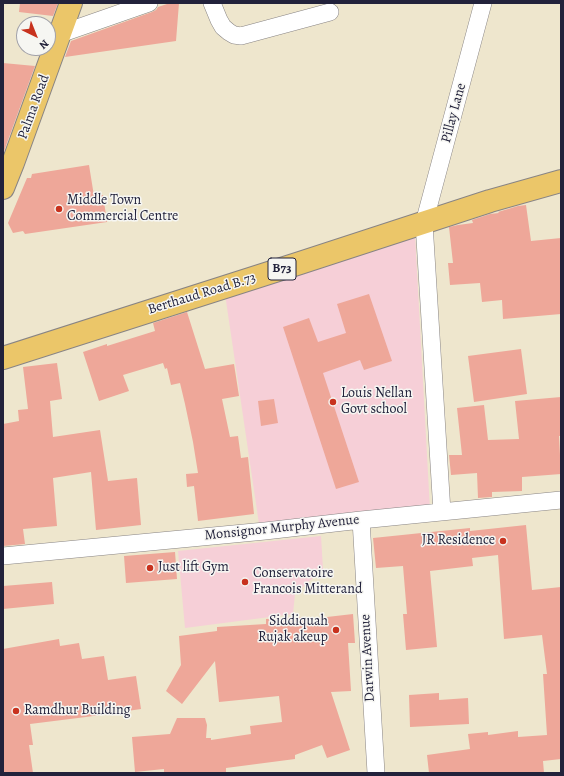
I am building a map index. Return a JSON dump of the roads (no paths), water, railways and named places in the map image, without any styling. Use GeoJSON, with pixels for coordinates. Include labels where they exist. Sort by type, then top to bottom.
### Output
{"type":"FeatureCollection","features":[{"type":"Feature","properties":{"kind":"main road","name":"Palma Road"},"geometry":{"type":"LineString","coordinates":[[3,188],[71,3]]}},
{"type":"Feature","properties":{"kind":"main road","name":"Berthaud Road B.73"},"geometry":{"type":"LineString","coordinates":[[3,358],[490,202],[561,181]]}},
{"type":"Feature","properties":{"kind":"street"},"geometry":{"type":"LineString","coordinates":[[60,34],[149,3]]}},
{"type":"Feature","properties":{"kind":"street"},"geometry":{"type":"LineString","coordinates":[[212,3],[223,27],[234,35],[242,36],[330,12]]}},
{"type":"Feature","properties":{"kind":"street","name":"Pillay Lane"},"geometry":{"type":"LineString","coordinates":[[442,512],[424,223],[483,3]]}},
{"type":"Feature","properties":{"kind":"street","name":"Monsignor Murphy Avenue"},"geometry":{"type":"LineString","coordinates":[[3,556],[265,531],[561,500]]}},
{"type":"Feature","properties":{"kind":"street","name":"Darwin Avenue"},"geometry":{"type":"LineString","coordinates":[[361,520],[376,773]]}},
{"type":"Feature","properties":{"kind":"place","name":"Middle Town Commercial Centre"},"geometry":{"type":"Point","coordinates":[59,209]}},
{"type":"Feature","properties":{"kind":"place","name":"Louis Nellan Govt school"},"geometry":{"type":"Point","coordinates":[333,402]}},
{"type":"Feature","properties":{"kind":"place","name":"JR Residence"},"geometry":{"type":"Point","coordinates":[503,541]}},
{"type":"Feature","properties":{"kind":"place","name":"Just lift Gym"},"geometry":{"type":"Point","coordinates":[150,568]}},
{"type":"Feature","properties":{"kind":"place","name":"Conservatoire Francois Mitterand"},"geometry":{"type":"Point","coordinates":[245,582]}},
{"type":"Feature","properties":{"kind":"place","name":"Siddiquah Rujak akeup"},"geometry":{"type":"Point","coordinates":[336,630]}},
{"type":"Feature","properties":{"kind":"place","name":"Ramdhur Building"},"geometry":{"type":"Point","coordinates":[16,711]}}]}
